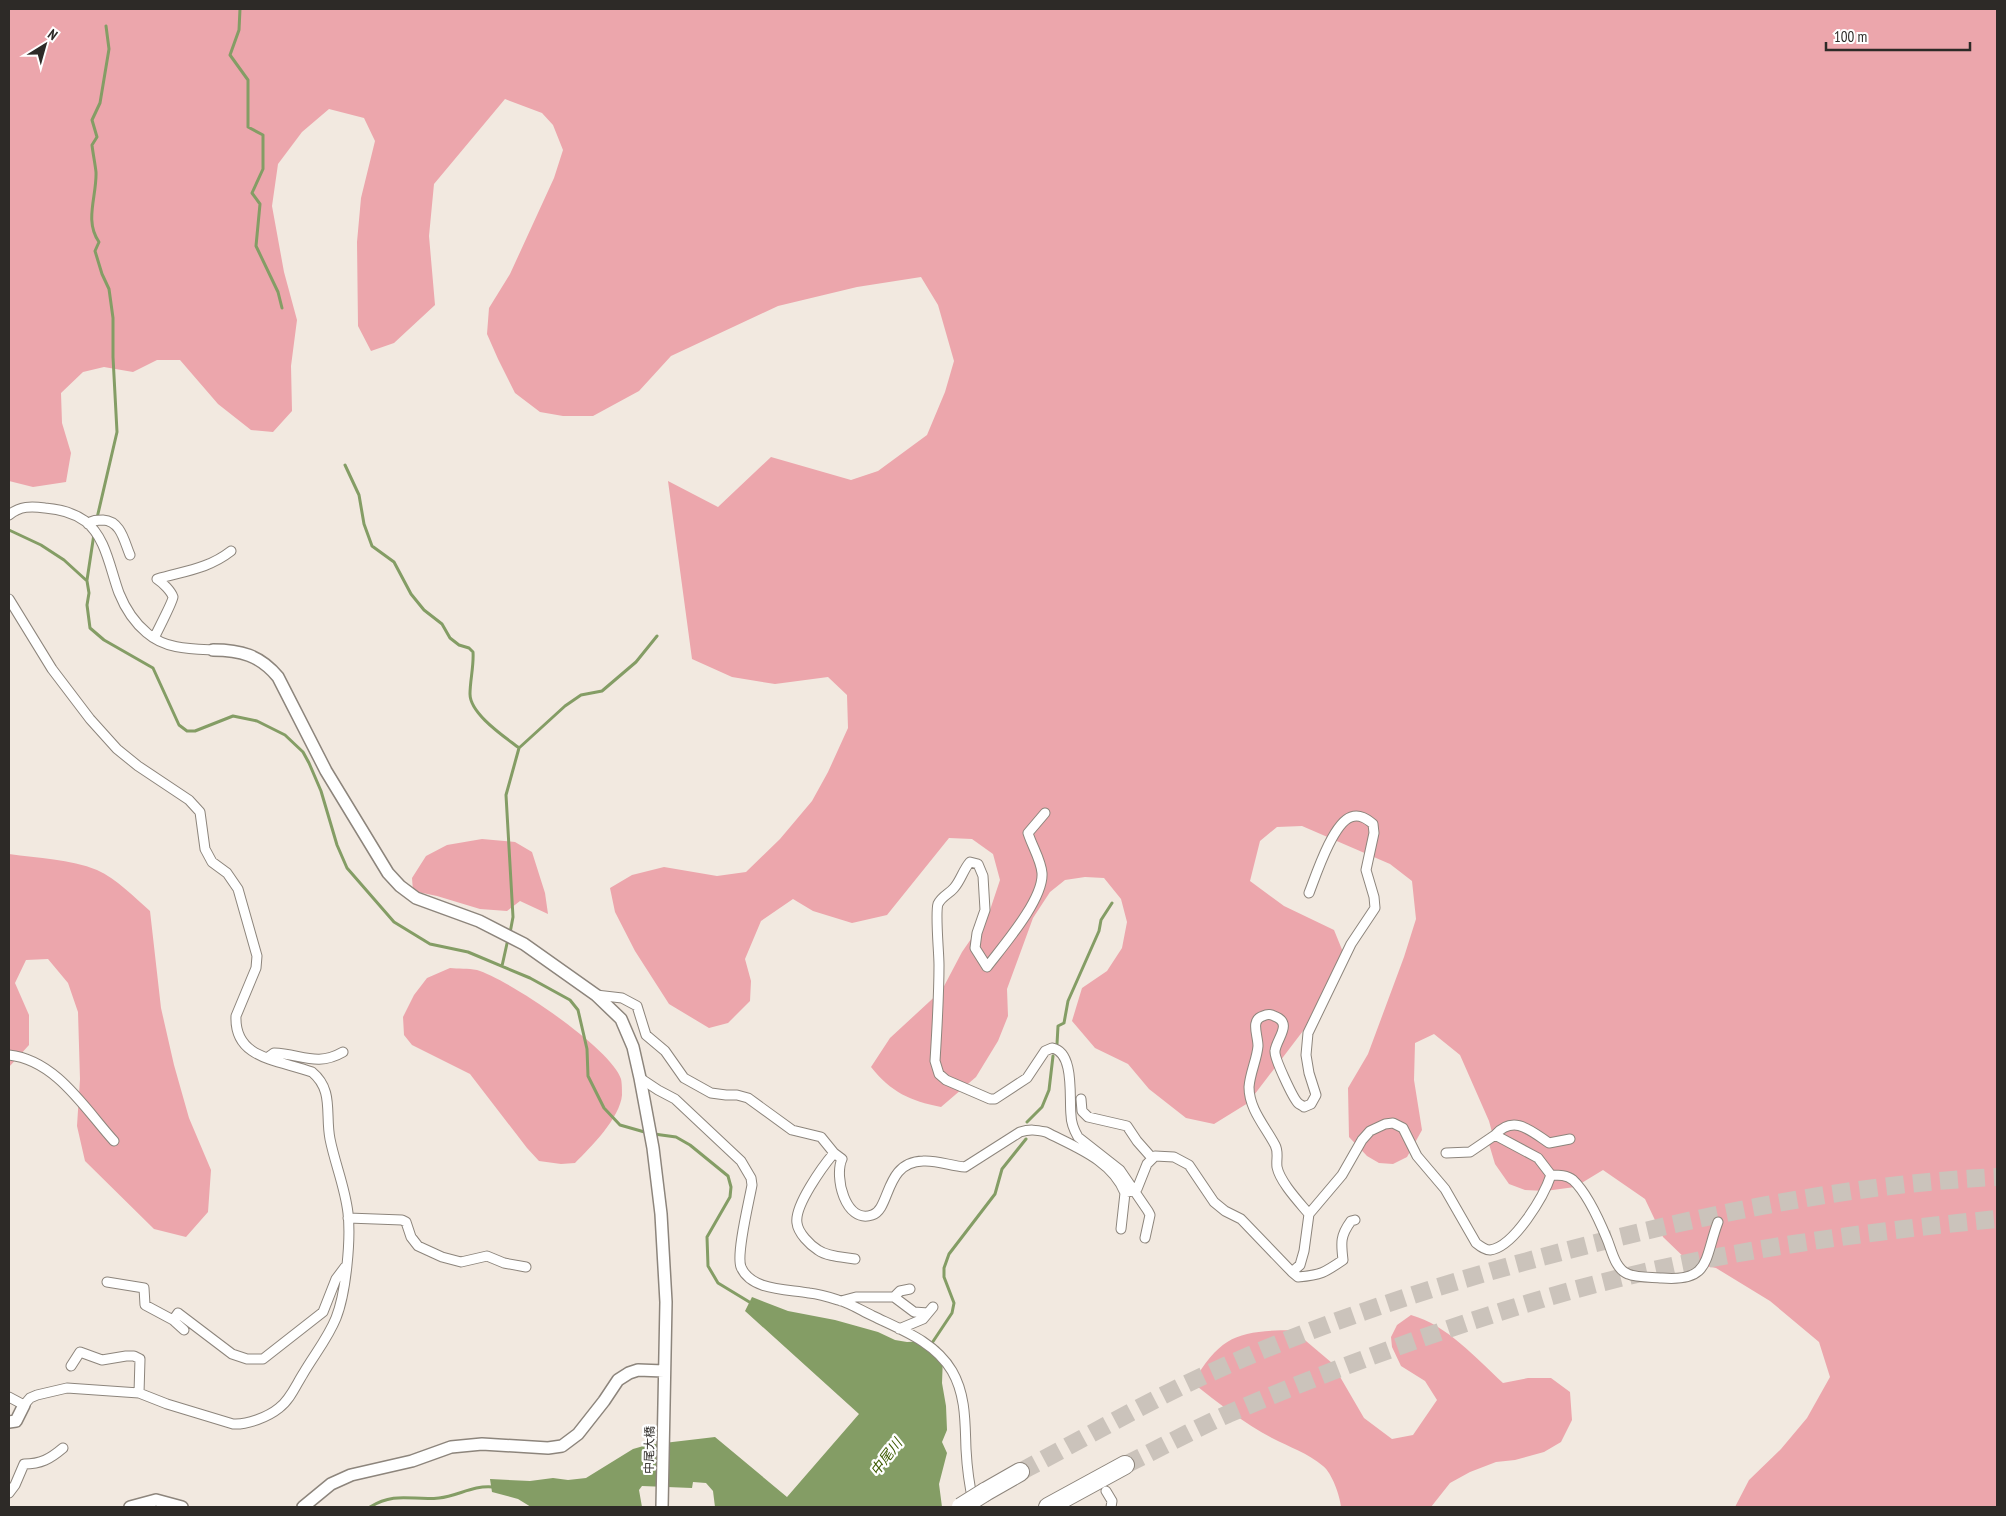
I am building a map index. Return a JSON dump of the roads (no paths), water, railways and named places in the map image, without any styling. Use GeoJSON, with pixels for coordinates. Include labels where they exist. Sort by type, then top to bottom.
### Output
{"type":"FeatureCollection","features":[{"type":"Feature","properties":{"kind":"highway"},"geometry":{"type":"LineString","coordinates":[[1048,1507],[1126,1465]]}},
{"type":"Feature","properties":{"kind":"highway"},"geometry":{"type":"LineString","coordinates":[[961,1507],[1020,1472]]}},
{"type":"Feature","properties":{"kind":"street"},"geometry":{"type":"LineString","coordinates":[[9,504],[52,509],[93,522],[108,521],[119,529],[130,555]]}},
{"type":"Feature","properties":{"kind":"street"},"geometry":{"type":"LineString","coordinates":[[9,514],[23,507]]}},
{"type":"Feature","properties":{"kind":"street"},"geometry":{"type":"LineString","coordinates":[[93,522],[120,594],[129,612],[138,624],[154,638],[172,646],[212,650]]}},
{"type":"Feature","properties":{"kind":"street"},"geometry":{"type":"LineString","coordinates":[[154,638],[172,603],[173,597],[162,582],[157,579],[200,568],[221,559],[232,551]]}},
{"type":"Feature","properties":{"kind":"street"},"geometry":{"type":"LineString","coordinates":[[9,599],[52,669],[95,725],[117,749],[138,766],[189,800],[200,812],[205,849],[212,862],[227,873],[238,889],[257,956],[254,975],[236,1016],[240,1040],[253,1053],[312,1072],[324,1086],[328,1099],[329,1132],[333,1157],[344,1188],[348,1218],[346,1266],[341,1303],[336,1318],[317,1354],[280,1408],[252,1421],[233,1424],[167,1404],[140,1393],[67,1388],[37,1395],[24,1405],[16,1421],[9,1422]]}},
{"type":"Feature","properties":{"kind":"street","name":"中尾大橋"},"geometry":{"type":"LineString","coordinates":[[212,650],[229,650],[255,657],[268,665],[278,677],[326,771],[388,873],[400,886],[416,898],[479,921],[517,941],[596,995],[621,1019],[633,1047],[648,1120],[653,1148],[665,1260],[666,1302],[662,1507]]}},
{"type":"Feature","properties":{"kind":"street"},"geometry":{"type":"LineString","coordinates":[[1045,813],[1028,833],[1042,874],[1039,887],[1032,905],[987,967],[975,948],[977,933],[985,910],[983,876],[978,864],[970,862],[964,869],[955,888],[944,895],[938,904],[936,916],[938,929],[938,985],[935,1061],[939,1074],[946,1080],[995,1099],[1027,1078],[1045,1051],[1056,1048],[1065,1057],[1069,1072],[1071,1117],[1074,1130],[1078,1137],[1088,1146],[1112,1163],[1129,1192],[1121,1229]]}},
{"type":"Feature","properties":{"kind":"street"},"geometry":{"type":"LineString","coordinates":[[1309,893],[1330,841],[1346,820],[1353,816],[1364,818],[1373,824],[1374,833],[1366,870],[1374,897],[1374,908],[1351,944],[1308,1033],[1306,1055],[1316,1095],[1311,1104],[1304,1107],[1299,1104],[1276,1057],[1275,1051],[1282,1037],[1284,1027],[1282,1022],[1278,1017],[1271,1014],[1257,1019],[1255,1024],[1258,1047],[1251,1075],[1250,1096],[1261,1123],[1278,1151],[1280,1174],[1309,1214]]}},
{"type":"Feature","properties":{"kind":"street"},"geometry":{"type":"LineString","coordinates":[[596,995],[622,998],[637,1006],[646,1035],[664,1051],[684,1078],[711,1093],[748,1098],[792,1130],[821,1137],[834,1153],[842,1159],[840,1170],[843,1197],[847,1206],[862,1216],[872,1215],[879,1211],[894,1178],[906,1166],[923,1161],[965,1167],[1020,1132],[1030,1129],[1046,1132],[1095,1158],[1116,1175],[1150,1216],[1145,1238]]}},
{"type":"Feature","properties":{"kind":"street"},"geometry":{"type":"LineString","coordinates":[[267,1058],[274,1053],[314,1059],[331,1059],[343,1052]]}},
{"type":"Feature","properties":{"kind":"street"},"geometry":{"type":"LineString","coordinates":[[9,1055],[22,1056],[57,1077],[114,1141]]}},
{"type":"Feature","properties":{"kind":"street"},"geometry":{"type":"LineString","coordinates":[[640,1078],[675,1099],[742,1161],[752,1178],[740,1254],[741,1267],[748,1277],[759,1284],[770,1287],[812,1293],[841,1300],[910,1334],[928,1345],[942,1358],[952,1371],[960,1389],[965,1417],[969,1485],[976,1507]]}},
{"type":"Feature","properties":{"kind":"street"},"geometry":{"type":"LineString","coordinates":[[1081,1098],[1082,1111],[1088,1117],[1127,1126],[1152,1158]]}},
{"type":"Feature","properties":{"kind":"street"},"geometry":{"type":"LineString","coordinates":[[1292,1272],[1300,1264],[1304,1251],[1309,1214],[1342,1175],[1362,1140],[1370,1131],[1385,1124],[1393,1123],[1403,1128],[1424,1167],[1445,1189],[1476,1243],[1484,1249],[1490,1250],[1499,1247],[1511,1237],[1536,1207],[1551,1175]]}},
{"type":"Feature","properties":{"kind":"street"},"geometry":{"type":"LineString","coordinates":[[1446,1153],[1470,1152],[1502,1127],[1508,1125],[1530,1128],[1549,1143],[1570,1139]]}},
{"type":"Feature","properties":{"kind":"street"},"geometry":{"type":"LineString","coordinates":[[1494,1135],[1538,1158],[1551,1175],[1565,1176],[1573,1180],[1588,1201],[1603,1229],[1618,1267],[1629,1274],[1682,1279],[1698,1273],[1701,1270],[1718,1222]]}},
{"type":"Feature","properties":{"kind":"street"},"geometry":{"type":"LineString","coordinates":[[834,1153],[816,1176],[797,1216],[796,1224],[802,1234],[817,1250],[828,1255],[855,1259]]}},
{"type":"Feature","properties":{"kind":"street"},"geometry":{"type":"LineString","coordinates":[[1129,1192],[1137,1189],[1152,1158],[1162,1155],[1174,1157],[1189,1165],[1214,1202],[1225,1211],[1240,1218],[1298,1277],[1315,1276],[1324,1273],[1343,1260],[1341,1242],[1343,1232],[1350,1221],[1355,1220]]}},
{"type":"Feature","properties":{"kind":"street"},"geometry":{"type":"LineString","coordinates":[[348,1218],[402,1220],[408,1226],[415,1243],[425,1250],[461,1262],[487,1256],[504,1263],[526,1267]]}},
{"type":"Feature","properties":{"kind":"street"},"geometry":{"type":"LineString","coordinates":[[172,1320],[178,1312],[232,1354],[247,1359],[263,1359],[316,1319],[322,1312],[336,1279],[346,1266]]}},
{"type":"Feature","properties":{"kind":"street"},"geometry":{"type":"LineString","coordinates":[[107,1282],[144,1288],[146,1305],[172,1320],[184,1330]]}},
{"type":"Feature","properties":{"kind":"street"},"geometry":{"type":"LineString","coordinates":[[894,1297],[900,1291],[910,1289]]}},
{"type":"Feature","properties":{"kind":"street"},"geometry":{"type":"LineString","coordinates":[[841,1300],[856,1297],[894,1297],[914,1312],[930,1310],[923,1319],[899,1329]]}},
{"type":"Feature","properties":{"kind":"street"},"geometry":{"type":"LineString","coordinates":[[71,1366],[80,1352],[102,1360],[112,1357],[134,1356],[140,1359],[140,1393]]}},
{"type":"Feature","properties":{"kind":"street"},"geometry":{"type":"LineString","coordinates":[[303,1507],[332,1484],[352,1475],[412,1461],[451,1448],[482,1444],[548,1448],[562,1446],[578,1434],[618,1380],[638,1370],[664,1371]]}},
{"type":"Feature","properties":{"kind":"street"},"geometry":{"type":"LineString","coordinates":[[9,1397],[24,1405]]}},
{"type":"Feature","properties":{"kind":"street"},"geometry":{"type":"LineString","coordinates":[[9,1493],[15,1485],[24,1464],[38,1464],[49,1459],[63,1448]]}},
{"type":"Feature","properties":{"kind":"street"},"geometry":{"type":"LineString","coordinates":[[1106,1491],[1112,1501],[1111,1507]]}},
{"type":"Feature","properties":{"kind":"street"},"geometry":{"type":"LineString","coordinates":[[130,1507],[156,1500],[182,1507]]}},
{"type":"Feature","properties":{"kind":"water","name":"中尾川"},"geometry":{"type":"Polygon","coordinates":[[[752,1297],[788,1311],[835,1320],[878,1332],[895,1340],[907,1342],[930,1341],[939,1347],[943,1356],[942,1383],[946,1406],[947,1430],[942,1442],[947,1453],[939,1484],[942,1507],[715,1507],[713,1491],[706,1483],[693,1482],[692,1488],[642,1486],[639,1490],[642,1507],[531,1507],[518,1499],[492,1492],[490,1479],[530,1481],[553,1478],[568,1480],[586,1478],[633,1449],[647,1445],[715,1437],[787,1497],[859,1414],[745,1311],[752,1297]]]}},
{"type":"Feature","properties":{"kind":"waterway"},"geometry":{"type":"LineString","coordinates":[[240,9],[239,30],[230,55],[248,80],[248,127],[263,135],[263,169],[252,193],[260,204],[256,246],[278,292],[282,308]]}},
{"type":"Feature","properties":{"kind":"waterway"},"geometry":{"type":"LineString","coordinates":[[97,518],[117,432],[113,318],[109,289],[95,251],[99,242],[92,226],[92,208],[96,181],[92,145],[97,137],[92,120],[100,103],[109,49],[106,26]]}},
{"type":"Feature","properties":{"kind":"waterway"},"geometry":{"type":"LineString","coordinates":[[345,465],[359,495],[364,524],[372,546],[394,562],[411,594],[424,610],[442,624],[450,638],[473,652],[470,694],[472,702],[489,724],[519,748]]}},
{"type":"Feature","properties":{"kind":"waterway"},"geometry":{"type":"LineString","coordinates":[[9,530],[41,545],[64,560],[87,581],[89,593],[87,605],[90,628],[104,640],[153,668],[179,725],[187,731],[195,731],[233,716],[257,721],[285,735],[303,752],[321,791],[337,845],[347,868],[394,922],[430,944],[468,952],[530,978],[570,1000],[578,1010],[587,1049],[588,1076],[604,1108],[620,1125],[648,1133]]}},
{"type":"Feature","properties":{"kind":"waterway"},"geometry":{"type":"LineString","coordinates":[[87,580],[94,534]]}},
{"type":"Feature","properties":{"kind":"waterway"},"geometry":{"type":"LineString","coordinates":[[510,933],[513,917],[506,795],[519,748],[565,706],[581,695],[602,691],[636,662],[657,636]]}},
{"type":"Feature","properties":{"kind":"waterway"},"geometry":{"type":"LineString","coordinates":[[1057,1044],[1058,1026],[1064,1023],[1068,1001],[1099,931],[1101,920],[1112,903]]}},
{"type":"Feature","properties":{"kind":"waterway"},"geometry":{"type":"LineString","coordinates":[[502,966],[508,939]]}},
{"type":"Feature","properties":{"kind":"waterway"},"geometry":{"type":"LineString","coordinates":[[1027,1122],[1042,1107],[1049,1090],[1053,1056]]}},
{"type":"Feature","properties":{"kind":"waterway"},"geometry":{"type":"LineString","coordinates":[[654,1134],[676,1137],[690,1145],[728,1176],[731,1187],[730,1197],[707,1237],[708,1266],[718,1283],[751,1303]]}},
{"type":"Feature","properties":{"kind":"waterway"},"geometry":{"type":"LineString","coordinates":[[932,1343],[952,1313],[954,1303],[944,1277],[944,1268],[949,1254],[995,1194],[1002,1169],[1026,1139]]}},
{"type":"Feature","properties":{"kind":"waterway"},"geometry":{"type":"LineString","coordinates":[[370,1507],[388,1499],[439,1498],[472,1489],[493,1487]]}},
{"type":"Feature","properties":{"kind":"tunnel"},"geometry":{"type":"LineString","coordinates":[[1020,1472],[1163,1395],[1276,1344],[1371,1309],[1468,1278],[1618,1237],[1725,1213],[1888,1186],[1997,1177]]}},
{"type":"Feature","properties":{"kind":"tunnel"},"geometry":{"type":"LineString","coordinates":[[1125,1465],[1228,1414],[1305,1382],[1383,1352],[1542,1299],[1654,1270],[1711,1258],[1825,1239],[1997,1219]]}}]}
